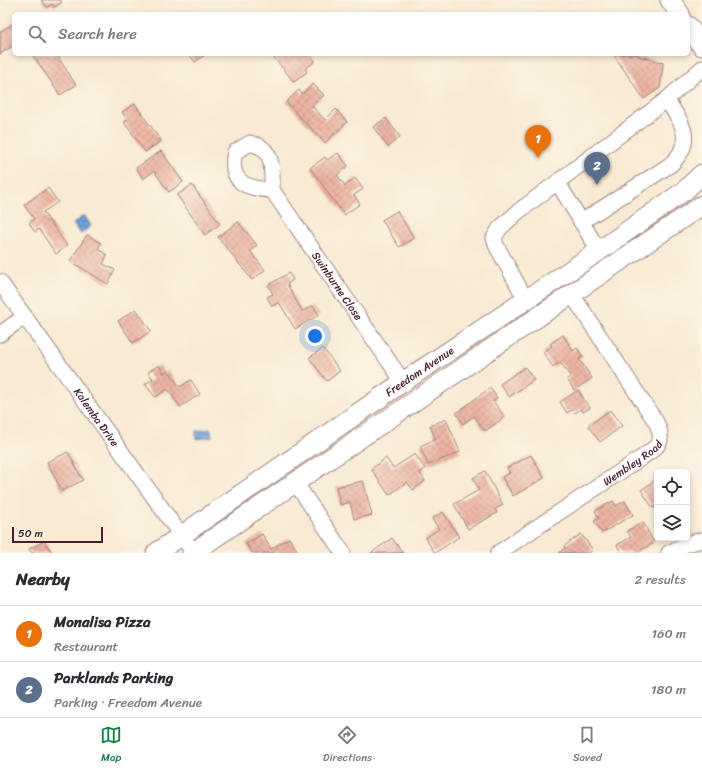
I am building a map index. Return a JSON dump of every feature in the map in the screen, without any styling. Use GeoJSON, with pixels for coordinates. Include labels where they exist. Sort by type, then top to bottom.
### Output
{"type":"FeatureCollection","features":[{"type":"Feature","properties":{"kind":"main road"},"geometry":{"type":"LineString","coordinates":[[670,0],[679,12]]}},
{"type":"Feature","properties":{"kind":"main road"},"geometry":{"type":"LineString","coordinates":[[690,29],[702,46]]}},
{"type":"Feature","properties":{"kind":"main road","name":"Freedom Avenue"},"geometry":{"type":"LineString","coordinates":[[156,553],[403,382],[599,251],[684,191],[702,174]]}},
{"type":"Feature","properties":{"kind":"main road","name":"Freedom Avenue"},"geometry":{"type":"LineString","coordinates":[[193,553],[698,207]]}},
{"type":"Feature","properties":{"kind":"main road"},"geometry":{"type":"LineString","coordinates":[[475,359],[526,300]]}},
{"type":"Feature","properties":{"kind":"street"},"geometry":{"type":"LineString","coordinates":[[526,300],[496,245],[494,238],[500,228],[519,211],[666,100],[702,68]]}},
{"type":"Feature","properties":{"kind":"street"},"geometry":{"type":"LineString","coordinates":[[581,222],[670,165],[680,156],[684,142],[683,126],[666,100]]}},
{"type":"Feature","properties":{"kind":"street"},"geometry":{"type":"LineString","coordinates":[[558,183],[599,251]]}},
{"type":"Feature","properties":{"kind":"street","name":"Swinburne Close"},"geometry":{"type":"LineString","coordinates":[[272,190],[403,382]]}},
{"type":"Feature","properties":{"kind":"street","name":"Kalemba Drive"},"geometry":{"type":"LineString","coordinates":[[0,282],[24,318],[193,553]]}},
{"type":"Feature","properties":{"kind":"street","name":"Wembley Road"},"geometry":{"type":"LineString","coordinates":[[498,553],[641,458],[655,448],[660,441],[661,433],[656,422],[571,293]]}},
{"type":"Feature","properties":{"kind":"street"},"geometry":{"type":"LineString","coordinates":[[0,334],[24,318]]}},
{"type":"Feature","properties":{"kind":"street"},"geometry":{"type":"LineString","coordinates":[[295,482],[343,553]]}},
{"type":"Feature","properties":{"kind":"street"},"geometry":{"type":"LineString","coordinates":[[669,553],[686,544],[702,540]]}},
{"type":"Feature","properties":{"kind":"water"},"geometry":{"type":"Polygon","coordinates":[[[84,215],[91,226],[81,234],[73,224],[84,215]]]}},
{"type":"Feature","properties":{"kind":"water"},"geometry":{"type":"Polygon","coordinates":[[[211,429],[212,437],[196,439],[196,431],[211,429]]]}},
{"type":"Feature","properties":{"kind":"building"},"geometry":{"type":"Polygon","coordinates":[[[41,0],[60,0],[62,2],[54,7],[52,4],[47,7],[41,0]]]}},
{"type":"Feature","properties":{"kind":"building"},"geometry":{"type":"Polygon","coordinates":[[[12,24],[12,46],[0,54],[0,32],[12,24]]]}},
{"type":"Feature","properties":{"kind":"building"},"geometry":{"type":"Polygon","coordinates":[[[33,56],[57,56],[76,85],[60,95],[33,56]]]}},
{"type":"Feature","properties":{"kind":"building"},"geometry":{"type":"Polygon","coordinates":[[[190,56],[203,56],[195,62],[190,56]]]}},
{"type":"Feature","properties":{"kind":"building"},"geometry":{"type":"Polygon","coordinates":[[[273,56],[311,56],[315,61],[305,69],[307,72],[294,82],[273,56]]]}},
{"type":"Feature","properties":{"kind":"building"},"geometry":{"type":"Polygon","coordinates":[[[614,56],[639,56],[663,63],[660,88],[644,99],[614,56]]]}},
{"type":"Feature","properties":{"kind":"building"},"geometry":{"type":"Polygon","coordinates":[[[313,84],[324,95],[312,106],[325,120],[336,109],[347,122],[325,143],[286,102],[299,90],[302,94],[313,84]]]}},
{"type":"Feature","properties":{"kind":"building"},"geometry":{"type":"Polygon","coordinates":[[[135,104],[161,141],[145,152],[124,122],[127,120],[122,112],[135,104]]]}},
{"type":"Feature","properties":{"kind":"building"},"geometry":{"type":"Polygon","coordinates":[[[386,118],[400,137],[388,147],[373,127],[386,118]]]}},
{"type":"Feature","properties":{"kind":"building"},"geometry":{"type":"Polygon","coordinates":[[[161,151],[183,182],[169,192],[154,171],[143,179],[136,168],[161,151]]]}},
{"type":"Feature","properties":{"kind":"building"},"geometry":{"type":"Polygon","coordinates":[[[338,153],[348,166],[337,175],[345,186],[355,178],[363,189],[354,195],[360,204],[344,215],[310,168],[325,157],[327,160],[338,153]]]}},
{"type":"Feature","properties":{"kind":"building"},"geometry":{"type":"Polygon","coordinates":[[[192,185],[220,224],[205,235],[177,195],[192,185]]]}},
{"type":"Feature","properties":{"kind":"building"},"geometry":{"type":"Polygon","coordinates":[[[48,188],[58,202],[43,212],[67,246],[56,254],[39,229],[35,232],[29,223],[34,219],[24,205],[48,188]]]}},
{"type":"Feature","properties":{"kind":"building"},"geometry":{"type":"Polygon","coordinates":[[[397,211],[414,238],[399,247],[382,220],[397,211]]]}},
{"type":"Feature","properties":{"kind":"building"},"geometry":{"type":"Polygon","coordinates":[[[238,222],[257,245],[250,251],[265,270],[252,280],[218,237],[238,222]]]}},
{"type":"Feature","properties":{"kind":"building"},"geometry":{"type":"Polygon","coordinates":[[[87,235],[101,243],[98,249],[107,255],[103,264],[115,270],[108,284],[70,261],[87,235]]]}},
{"type":"Feature","properties":{"kind":"building"},"geometry":{"type":"Polygon","coordinates":[[[289,273],[293,280],[287,284],[302,311],[313,306],[319,315],[295,329],[279,302],[272,306],[267,297],[273,294],[268,285],[289,273]]]}},
{"type":"Feature","properties":{"kind":"building"},"geometry":{"type":"Polygon","coordinates":[[[136,309],[151,331],[133,343],[118,321],[136,309]]]}},
{"type":"Feature","properties":{"kind":"building"},"geometry":{"type":"Polygon","coordinates":[[[563,335],[573,351],[577,348],[583,357],[579,359],[592,378],[574,390],[567,379],[571,377],[560,362],[553,367],[543,352],[552,346],[550,344],[563,335]]]}},
{"type":"Feature","properties":{"kind":"building"},"geometry":{"type":"Polygon","coordinates":[[[323,348],[340,371],[327,381],[309,358],[323,348]]]}},
{"type":"Feature","properties":{"kind":"building"},"geometry":{"type":"Polygon","coordinates":[[[159,365],[164,373],[168,370],[180,387],[191,380],[200,394],[180,407],[168,389],[155,397],[145,384],[153,379],[148,372],[159,365]]]}},
{"type":"Feature","properties":{"kind":"building"},"geometry":{"type":"Polygon","coordinates":[[[525,367],[534,380],[509,397],[500,384],[525,367]]]}},
{"type":"Feature","properties":{"kind":"building"},"geometry":{"type":"Polygon","coordinates":[[[490,388],[497,398],[493,401],[505,417],[485,431],[474,416],[463,424],[456,413],[490,388]]]}},
{"type":"Feature","properties":{"kind":"building"},"geometry":{"type":"Polygon","coordinates":[[[578,390],[590,408],[583,412],[581,409],[575,413],[572,410],[567,413],[560,402],[578,390]]]}},
{"type":"Feature","properties":{"kind":"building"},"geometry":{"type":"Polygon","coordinates":[[[610,410],[622,426],[600,442],[588,426],[610,410]]]}},
{"type":"Feature","properties":{"kind":"building"},"geometry":{"type":"Polygon","coordinates":[[[446,419],[460,452],[428,465],[420,446],[436,439],[430,426],[446,419]]]}},
{"type":"Feature","properties":{"kind":"building"},"geometry":{"type":"Polygon","coordinates":[[[68,452],[83,480],[62,491],[47,462],[68,452]]]}},
{"type":"Feature","properties":{"kind":"building"},"geometry":{"type":"Polygon","coordinates":[[[415,454],[425,469],[420,473],[425,481],[413,490],[407,482],[389,495],[371,469],[386,458],[393,468],[415,454]]]}},
{"type":"Feature","properties":{"kind":"building"},"geometry":{"type":"Polygon","coordinates":[[[531,455],[544,478],[513,496],[502,477],[510,473],[507,468],[531,455]]]}},
{"type":"Feature","properties":{"kind":"building"},"geometry":{"type":"Polygon","coordinates":[[[485,471],[503,505],[495,509],[497,513],[468,529],[454,504],[479,490],[473,478],[485,471]]]}},
{"type":"Feature","properties":{"kind":"building"},"geometry":{"type":"Polygon","coordinates":[[[363,481],[372,515],[354,519],[350,502],[340,505],[336,487],[363,481]]]}},
{"type":"Feature","properties":{"kind":"building"},"geometry":{"type":"Polygon","coordinates":[[[654,481],[654,508],[653,508],[641,490],[654,481]]]}},
{"type":"Feature","properties":{"kind":"building"},"geometry":{"type":"Polygon","coordinates":[[[613,501],[616,506],[625,501],[633,515],[602,533],[594,521],[599,518],[595,511],[613,501]]]}},
{"type":"Feature","properties":{"kind":"building"},"geometry":{"type":"Polygon","coordinates":[[[443,512],[459,537],[435,553],[425,538],[439,529],[432,519],[443,512]]]}},
{"type":"Feature","properties":{"kind":"building"},"geometry":{"type":"Polygon","coordinates":[[[643,522],[654,543],[635,553],[621,553],[617,545],[631,537],[627,531],[643,522]]]}},
{"type":"Feature","properties":{"kind":"building"},"geometry":{"type":"Polygon","coordinates":[[[262,534],[271,549],[289,538],[299,553],[252,553],[246,544],[262,534]]]}},
{"type":"Feature","properties":{"kind":"building"},"geometry":{"type":"Polygon","coordinates":[[[581,534],[593,550],[589,553],[559,553],[565,548],[564,546],[581,534]]]}},
{"type":"Feature","properties":{"kind":"building"},"geometry":{"type":"Polygon","coordinates":[[[392,538],[403,553],[371,553],[392,538]]]}},
{"type":"Feature","properties":{"kind":"building"},"geometry":{"type":"Polygon","coordinates":[[[44,541],[52,553],[32,553],[29,549],[44,541]]]}},
{"type":"Feature","properties":{"kind":"place","name":"Monalisa Pizza"},"geometry":{"type":"Point","coordinates":[538,158]}},
{"type":"Feature","properties":{"kind":"place","name":"Parklands Parking"},"geometry":{"type":"Point","coordinates":[597,185]}}]}
